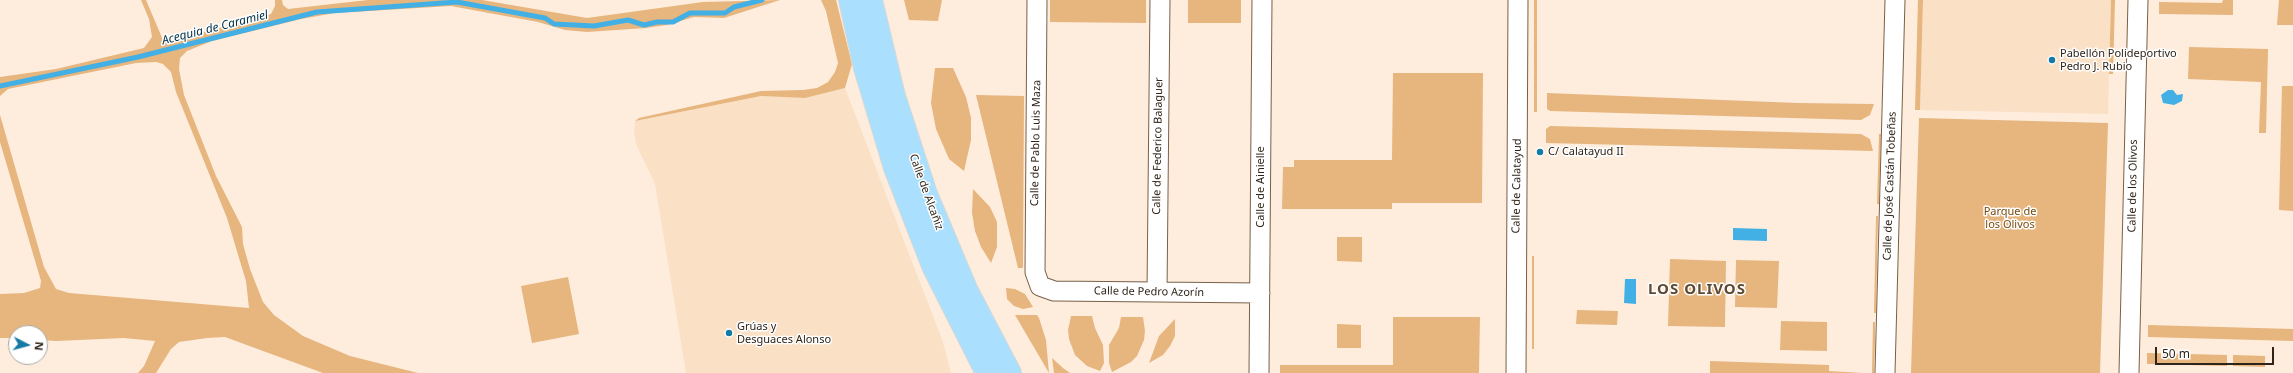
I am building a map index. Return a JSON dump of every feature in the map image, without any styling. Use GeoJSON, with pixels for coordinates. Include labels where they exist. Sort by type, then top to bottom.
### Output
{"type":"FeatureCollection","features":[{"type":"Feature","properties":{"kind":"main road","name":"Calle de Alcañiz"},"geometry":{"type":"LineString","coordinates":[[850,0],[865,68],[895,168],[933,266],[987,373]]}},
{"type":"Feature","properties":{"kind":"main road","name":"Calle de Alcañiz"},"geometry":{"type":"LineString","coordinates":[[871,0],[894,96],[926,194],[966,289],[1010,373]]}},
{"type":"Feature","properties":{"kind":"street","name":"Calle de Pablo Luis Maza"},"geometry":{"type":"LineString","coordinates":[[1037,0],[1035,272],[1040,286]]}},
{"type":"Feature","properties":{"kind":"street","name":"Calle de Federico Balaguer"},"geometry":{"type":"LineString","coordinates":[[1157,292],[1160,0]]}},
{"type":"Feature","properties":{"kind":"street","name":"Calle de Ainielle"},"geometry":{"type":"LineString","coordinates":[[1259,373],[1262,0]]}},
{"type":"Feature","properties":{"kind":"street","name":"Calle de Calatayud"},"geometry":{"type":"LineString","coordinates":[[1516,373],[1518,0]]}},
{"type":"Feature","properties":{"kind":"street","name":"Calle de José Castán Tobeñas"},"geometry":{"type":"LineString","coordinates":[[1885,373],[1895,0]]}},
{"type":"Feature","properties":{"kind":"street","name":"Calle de los Olivos"},"geometry":{"type":"LineString","coordinates":[[2129,373],[2138,0]]}},
{"type":"Feature","properties":{"kind":"street","name":"Calle de Pedro Azorín"},"geometry":{"type":"LineString","coordinates":[[1040,286],[1054,290],[1260,293]]}},
{"type":"Feature","properties":{"kind":"shaded area"},"geometry":{"type":"Polygon","coordinates":[[[1923,0],[2111,0],[2108,114],[1920,110],[1923,0]]]}},
{"type":"Feature","properties":{"kind":"shaded area"},"geometry":{"type":"Polygon","coordinates":[[[845,88],[943,342],[951,373],[686,373],[655,184],[636,144],[634,132],[635,121],[761,96],[805,98],[845,88]]]}},
{"type":"Feature","properties":{"kind":"green space"},"geometry":{"type":"Polygon","coordinates":[[[141,0],[146,0],[163,40],[171,41],[271,14],[275,6],[275,0],[282,0],[283,5],[288,9],[368,0],[482,0],[587,18],[703,2],[780,0],[724,18],[694,17],[667,25],[646,28],[587,32],[565,30],[538,22],[451,6],[335,13],[301,19],[212,41],[187,51],[180,58],[179,69],[184,95],[216,176],[242,227],[243,244],[250,269],[263,302],[274,315],[303,336],[350,356],[418,373],[323,373],[225,337],[179,342],[171,349],[156,373],[138,373],[144,366],[155,341],[124,338],[48,340],[48,325],[8,325],[8,338],[0,338],[0,294],[24,293],[40,288],[41,281],[0,142],[0,115],[44,267],[56,289],[69,293],[249,308],[246,281],[227,218],[176,92],[171,72],[163,64],[156,62],[136,63],[8,89],[0,96],[0,77],[56,69],[144,48],[152,37],[149,19],[141,0]]]}},
{"type":"Feature","properties":{"kind":"green space"},"geometry":{"type":"Polygon","coordinates":[[[821,0],[836,0],[852,64],[845,88],[805,98],[761,96],[635,121],[639,118],[761,91],[803,90],[817,88],[828,82],[835,72],[838,63],[826,11],[821,0]]]}},
{"type":"Feature","properties":{"kind":"green space"},"geometry":{"type":"Polygon","coordinates":[[[904,0],[942,0],[938,21],[909,20],[904,0]]]}},
{"type":"Feature","properties":{"kind":"green space"},"geometry":{"type":"Polygon","coordinates":[[[1050,0],[1146,0],[1146,23],[1050,22],[1050,0]]]}},
{"type":"Feature","properties":{"kind":"green space"},"geometry":{"type":"Polygon","coordinates":[[[1188,0],[1241,0],[1241,23],[1188,23],[1188,0]]]}},
{"type":"Feature","properties":{"kind":"green space"},"geometry":{"type":"Polygon","coordinates":[[[1534,0],[1537,0],[1537,112],[1534,112],[1534,0]]]}},
{"type":"Feature","properties":{"kind":"green space"},"geometry":{"type":"Polygon","coordinates":[[[1918,0],[1923,0],[1920,110],[1915,110],[1918,0]]]}},
{"type":"Feature","properties":{"kind":"green space"},"geometry":{"type":"Polygon","coordinates":[[[2111,0],[2115,0],[2113,74],[2109,74],[2111,0]]]}},
{"type":"Feature","properties":{"kind":"green space"},"geometry":{"type":"Polygon","coordinates":[[[2223,0],[2233,0],[2233,15],[2159,14],[2159,2],[2222,3],[2223,0]]]}},
{"type":"Feature","properties":{"kind":"green space"},"geometry":{"type":"Polygon","coordinates":[[[2279,0],[2293,0],[2293,25],[2277,25],[2279,0]]]}},
{"type":"Feature","properties":{"kind":"green space"},"geometry":{"type":"Polygon","coordinates":[[[2189,47],[2268,49],[2266,133],[2259,133],[2261,82],[2188,79],[2189,47]]]}},
{"type":"Feature","properties":{"kind":"green space"},"geometry":{"type":"Polygon","coordinates":[[[935,68],[953,68],[966,97],[971,118],[971,140],[964,171],[949,159],[936,129],[931,103],[935,68]]]}},
{"type":"Feature","properties":{"kind":"green space"},"geometry":{"type":"Polygon","coordinates":[[[1393,73],[1483,73],[1482,203],[1392,203],[1392,209],[1282,209],[1283,167],[1294,167],[1294,160],[1392,160],[1393,73]]]}},
{"type":"Feature","properties":{"kind":"green space"},"geometry":{"type":"Polygon","coordinates":[[[2282,86],[2293,86],[2293,211],[2279,210],[2282,86]]]}},
{"type":"Feature","properties":{"kind":"green space"},"geometry":{"type":"Polygon","coordinates":[[[1547,93],[1798,103],[1874,104],[1870,115],[1861,120],[1550,111],[1547,109],[1547,93]]]}},
{"type":"Feature","properties":{"kind":"green space"},"geometry":{"type":"Polygon","coordinates":[[[976,95],[1024,96],[1023,268],[1018,268],[976,95]]]}},
{"type":"Feature","properties":{"kind":"green space","name":"Parque de los Olivos"},"geometry":{"type":"Polygon","coordinates":[[[1919,118],[2108,123],[2100,373],[1911,373],[1919,118]]]}},
{"type":"Feature","properties":{"kind":"green space"},"geometry":{"type":"Polygon","coordinates":[[[1550,126],[1861,134],[1870,139],[1873,151],[1546,143],[1546,129],[1550,126]]]}},
{"type":"Feature","properties":{"kind":"green space"},"geometry":{"type":"Polygon","coordinates":[[[1879,134],[1881,134],[1879,204],[1877,204],[1879,134]]]}},
{"type":"Feature","properties":{"kind":"green space"},"geometry":{"type":"Polygon","coordinates":[[[973,189],[990,207],[997,222],[997,247],[991,263],[981,247],[975,231],[972,213],[973,189]]]}},
{"type":"Feature","properties":{"kind":"green space"},"geometry":{"type":"Polygon","coordinates":[[[1876,216],[1878,216],[1876,313],[1874,313],[1876,216]]]}},
{"type":"Feature","properties":{"kind":"green space"},"geometry":{"type":"Polygon","coordinates":[[[1337,237],[1362,237],[1362,262],[1337,261],[1337,237]]]}},
{"type":"Feature","properties":{"kind":"green space"},"geometry":{"type":"Polygon","coordinates":[[[1532,256],[1534,256],[1534,349],[1532,349],[1532,256]]]}},
{"type":"Feature","properties":{"kind":"green space"},"geometry":{"type":"Polygon","coordinates":[[[1670,259],[1726,261],[1725,327],[1668,326],[1670,259]]]}},
{"type":"Feature","properties":{"kind":"green space"},"geometry":{"type":"Polygon","coordinates":[[[1736,260],[1779,261],[1777,308],[1735,307],[1736,260]]]}},
{"type":"Feature","properties":{"kind":"green space"},"geometry":{"type":"Polygon","coordinates":[[[568,277],[579,334],[532,343],[521,286],[568,277]]]}},
{"type":"Feature","properties":{"kind":"green space"},"geometry":{"type":"Polygon","coordinates":[[[1006,288],[1015,289],[1025,294],[1033,307],[1023,309],[1014,306],[1007,299],[1006,288]]]}},
{"type":"Feature","properties":{"kind":"green space"},"geometry":{"type":"Polygon","coordinates":[[[1577,310],[1618,311],[1617,325],[1576,324],[1577,310]]]}},
{"type":"Feature","properties":{"kind":"green space"},"geometry":{"type":"Polygon","coordinates":[[[1015,315],[1037,315],[1039,318],[1046,340],[1049,373],[1015,315]]]}},
{"type":"Feature","properties":{"kind":"green space"},"geometry":{"type":"Polygon","coordinates":[[[1071,316],[1092,316],[1095,328],[1103,345],[1104,363],[1100,371],[1087,366],[1075,355],[1069,339],[1068,330],[1071,316]]]}},
{"type":"Feature","properties":{"kind":"green space"},"geometry":{"type":"Polygon","coordinates":[[[1121,317],[1143,317],[1145,331],[1144,340],[1137,356],[1131,362],[1112,372],[1109,363],[1109,345],[1119,328],[1121,317]]]}},
{"type":"Feature","properties":{"kind":"green space"},"geometry":{"type":"Polygon","coordinates":[[[1393,317],[1480,317],[1479,373],[1280,373],[1280,365],[1393,365],[1393,317]]]}},
{"type":"Feature","properties":{"kind":"green space"},"geometry":{"type":"Polygon","coordinates":[[[1175,319],[1175,336],[1170,346],[1163,355],[1149,363],[1159,336],[1175,319]]]}},
{"type":"Feature","properties":{"kind":"green space"},"geometry":{"type":"Polygon","coordinates":[[[1781,321],[1827,322],[1827,351],[1780,350],[1781,321]]]}},
{"type":"Feature","properties":{"kind":"green space"},"geometry":{"type":"Polygon","coordinates":[[[1873,322],[1875,322],[1875,341],[1874,373],[1872,373],[1873,322]]]}},
{"type":"Feature","properties":{"kind":"green space"},"geometry":{"type":"Polygon","coordinates":[[[1337,324],[1361,325],[1361,348],[1337,348],[1337,324]]]}},
{"type":"Feature","properties":{"kind":"green space"},"geometry":{"type":"Polygon","coordinates":[[[2148,325],[2293,329],[2293,341],[2148,337],[2148,325]]]}},
{"type":"Feature","properties":{"kind":"green space"},"geometry":{"type":"Polygon","coordinates":[[[2147,353],[2227,355],[2227,366],[2147,364],[2147,353]]]}},
{"type":"Feature","properties":{"kind":"green space"},"geometry":{"type":"Polygon","coordinates":[[[2233,355],[2265,356],[2265,367],[2233,366],[2233,355]]]}},
{"type":"Feature","properties":{"kind":"green space"},"geometry":{"type":"Polygon","coordinates":[[[1052,358],[1063,368],[1070,373],[1054,373],[1052,358]]]}},
{"type":"Feature","properties":{"kind":"green space"},"geometry":{"type":"Polygon","coordinates":[[[1710,361],[1829,365],[1829,371],[1863,373],[1710,373],[1710,361]]]}},
{"type":"Feature","properties":{"kind":"water"},"geometry":{"type":"Polygon","coordinates":[[[2168,90],[2173,90],[2177,95],[2183,94],[2182,101],[2174,105],[2163,103],[2161,95],[2168,90]]]}},
{"type":"Feature","properties":{"kind":"water"},"geometry":{"type":"Polygon","coordinates":[[[1733,228],[1767,229],[1767,241],[1733,240],[1733,228]]]}},
{"type":"Feature","properties":{"kind":"water"},"geometry":{"type":"Polygon","coordinates":[[[1625,279],[1636,279],[1636,304],[1624,303],[1625,279]]]}},
{"type":"Feature","properties":{"kind":"waterway","name":"Acequia de Caramiel"},"geometry":{"type":"LineString","coordinates":[[0,86],[138,57],[317,12],[457,2],[545,18],[554,24],[594,26],[628,20],[644,25],[657,22],[673,22],[690,13],[725,13],[734,7],[762,0]]}},
{"type":"Feature","properties":{"kind":"place","name":"Pabellón Polideportivo Pedro J. Rubio"},"geometry":{"type":"Point","coordinates":[2052,60]}},
{"type":"Feature","properties":{"kind":"place","name":"C/ Calatayud II"},"geometry":{"type":"Point","coordinates":[1540,152]}},
{"type":"Feature","properties":{"kind":"place","name":"Grúas y Desguaces Alonso"},"geometry":{"type":"Point","coordinates":[729,333]}},
{"type":"Feature","properties":{"kind":"district","name":"LOS OLIVOS"},"geometry":{"type":"Point","coordinates":[1697,290]}}]}
